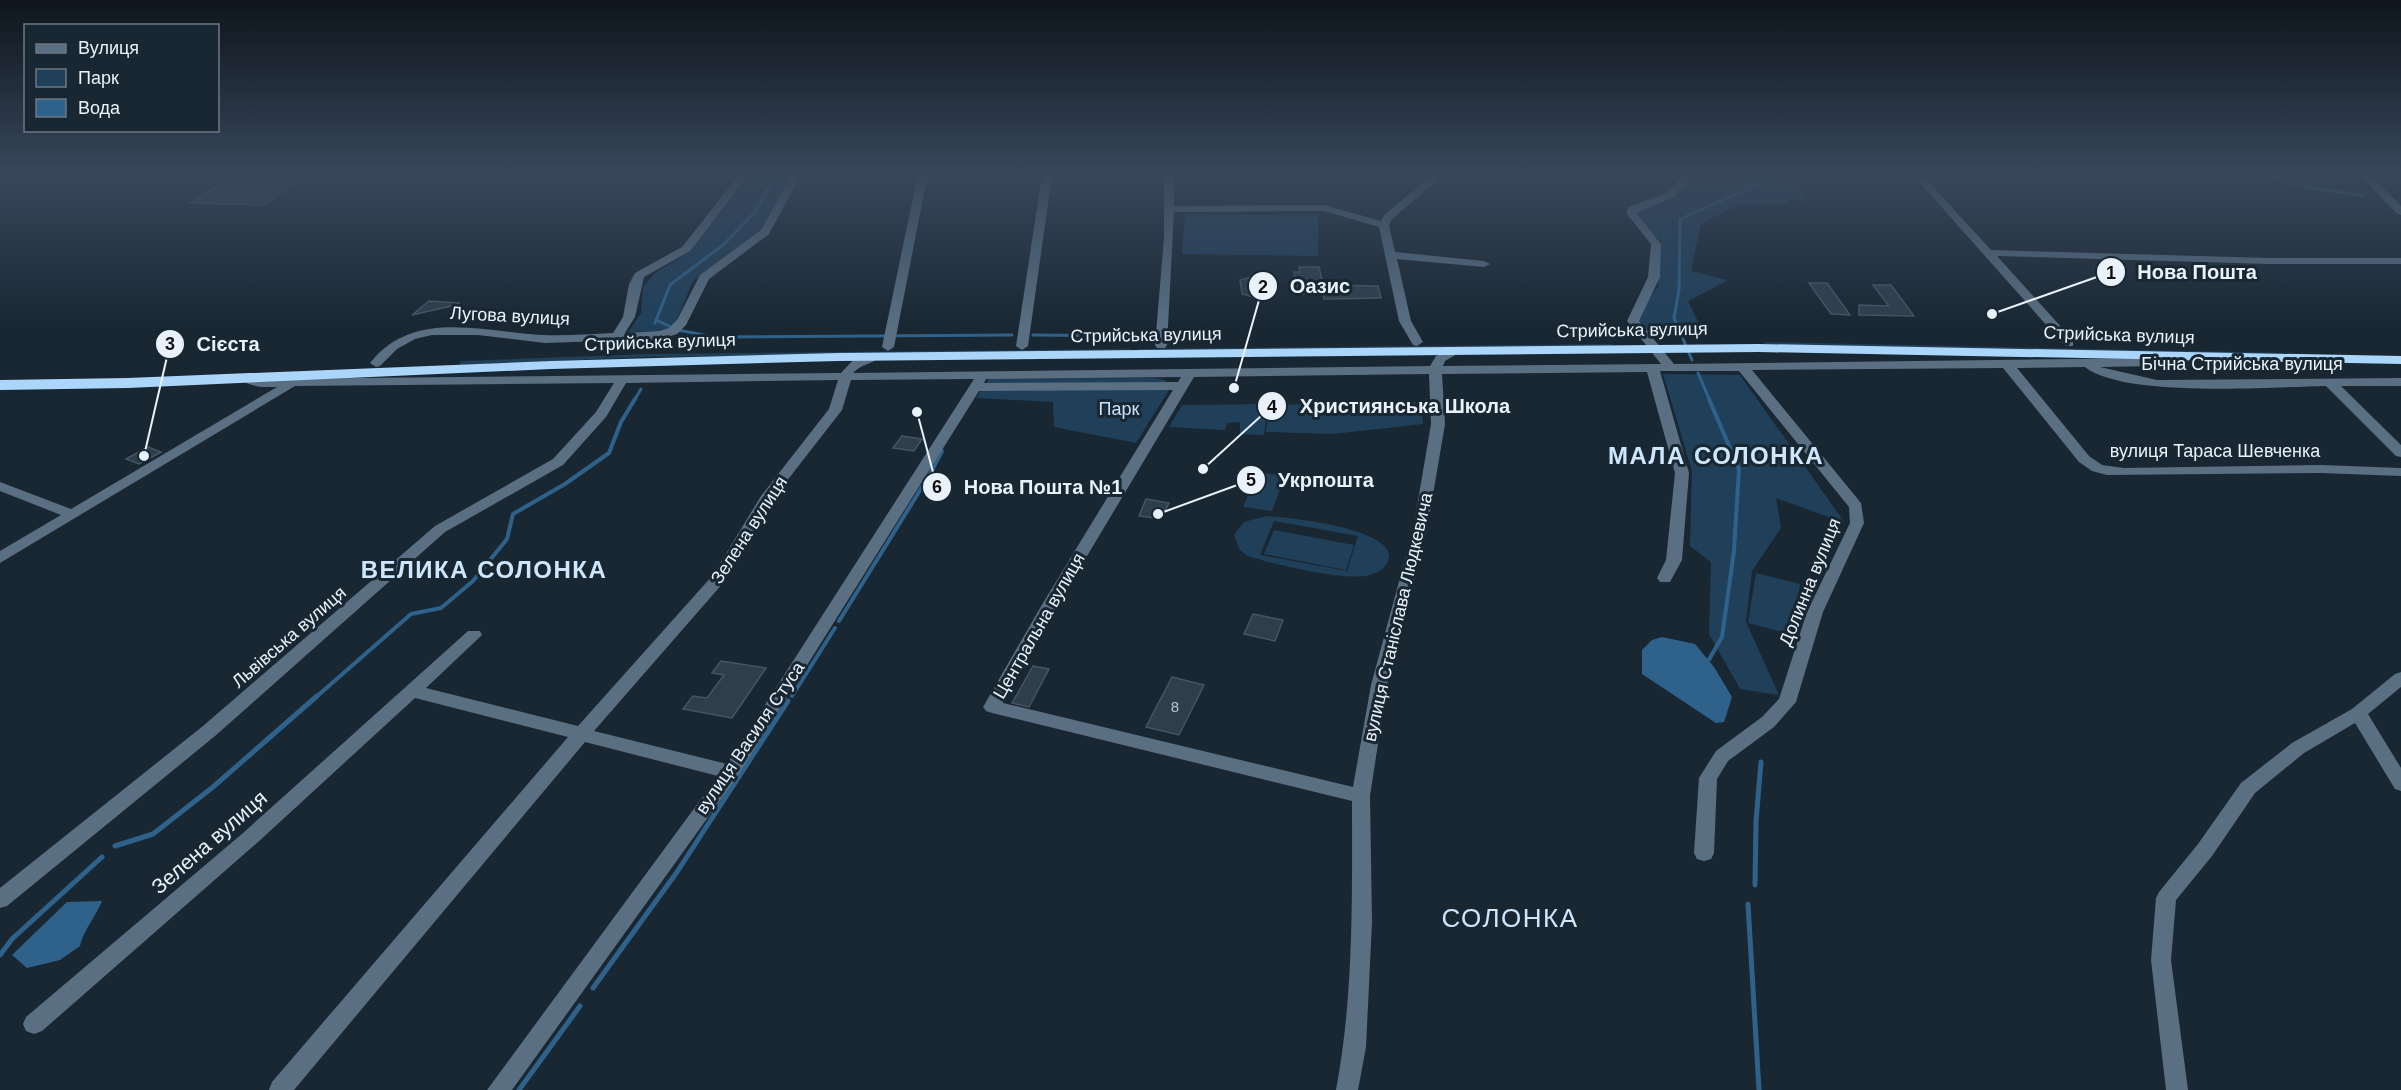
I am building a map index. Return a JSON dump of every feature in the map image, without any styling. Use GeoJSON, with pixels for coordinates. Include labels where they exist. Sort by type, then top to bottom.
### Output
{"type":"FeatureCollection","features":[{"type":"Feature","properties":{"kind":"highway","name":"Стрийська вулиця"},"geometry":{"type":"LineString","coordinates":[[0,374],[227,370],[558,353],[890,340],[1022,346],[1417,347],[1456,351],[1612,344]]}},
{"type":"Feature","properties":{"kind":"highway","name":"Стрийська вулиця"},"geometry":{"type":"LineString","coordinates":[[1756,343],[2401,360]]}},
{"type":"Feature","properties":{"kind":"highway","name":"Стрийська вулиця"},"geometry":{"type":"LineString","coordinates":[[0,385],[246,379],[551,365],[844,367],[874,357],[1417,347],[1756,343],[2401,348]]}},
{"type":"Feature","properties":{"kind":"street"},"geometry":{"type":"LineString","coordinates":[[617,336],[628,317],[634,284],[639,275],[686,249],[704,226]]}},
{"type":"Feature","properties":{"kind":"street","name":"Лугова вулиця"},"geometry":{"type":"LineString","coordinates":[[376,363],[393,345],[411,335],[447,330],[529,338],[661,335],[673,331],[682,322],[696,289],[704,277],[765,232],[768,226]]}},
{"type":"Feature","properties":{"kind":"street"},"geometry":{"type":"LineString","coordinates":[[890,340],[912,226]]}},
{"type":"Feature","properties":{"kind":"street"},"geometry":{"type":"LineString","coordinates":[[1022,346],[1040,226]]}},
{"type":"Feature","properties":{"kind":"street"},"geometry":{"type":"LineString","coordinates":[[1161,345],[1168,226]]}},
{"type":"Feature","properties":{"kind":"street"},"geometry":{"type":"LineString","coordinates":[[1384,226],[1405,321],[1417,347],[1430,354],[1438,365]]}},
{"type":"Feature","properties":{"kind":"street"},"geometry":{"type":"LineString","coordinates":[[1641,226],[1656,244],[1654,277],[1633,321],[1670,367]]}},
{"type":"Feature","properties":{"kind":"street"},"geometry":{"type":"LineString","coordinates":[[1964,226],[2068,344]]}},
{"type":"Feature","properties":{"kind":"street"},"geometry":{"type":"LineString","coordinates":[[1990,254],[2269,261],[2401,261]]}},
{"type":"Feature","properties":{"kind":"street"},"geometry":{"type":"LineString","coordinates":[[1390,255],[1484,264]]}},
{"type":"Feature","properties":{"kind":"street"},"geometry":{"type":"LineString","coordinates":[[1438,365],[1456,351]]}},
{"type":"Feature","properties":{"kind":"street"},"geometry":{"type":"LineString","coordinates":[[246,379],[253,382],[292,383],[623,378],[844,367],[979,381],[1186,380],[1438,365],[1670,367],[2088,363],[2158,362],[2190,356]]}},
{"type":"Feature","properties":{"kind":"street","name":"вулиця Тараса Шевченка"},"geometry":{"type":"LineString","coordinates":[[2006,363],[2090,466],[2100,469],[2124,472],[2321,469],[2401,472]]}},
{"type":"Feature","properties":{"kind":"street","name":"Бічна Стрийська вулиця"},"geometry":{"type":"LineString","coordinates":[[2088,363],[2099,372],[2157,384],[2401,382]]}},
{"type":"Feature","properties":{"kind":"street","name":"вулиця Станіслава Людкевича"},"geometry":{"type":"LineString","coordinates":[[1347,1090],[1355,1047],[1362,922],[1361,796],[1379,685],[1420,530],[1438,424],[1438,365]]}},
{"type":"Feature","properties":{"kind":"street","name":"Долинна вулиця"},"geometry":{"type":"LineString","coordinates":[[1704,853],[1708,778],[1722,756],[1768,722],[1787,702],[1815,612],[1857,523],[1856,506],[1742,366]]}},
{"type":"Feature","properties":{"kind":"street","name":"Зелена вулиця"},"geometry":{"type":"LineString","coordinates":[[280,1090],[583,732],[719,578],[766,499],[835,410],[844,367]]}},
{"type":"Feature","properties":{"kind":"street"},"geometry":{"type":"LineString","coordinates":[[1652,367],[1682,473],[1674,560],[1665,578]]}},
{"type":"Feature","properties":{"kind":"street","name":"Львівська вулиця"},"geometry":{"type":"LineString","coordinates":[[0,900],[209,731],[441,529],[504,490],[558,462],[601,414],[623,378]]}},
{"type":"Feature","properties":{"kind":"street","name":"Центральна вулиця"},"geometry":{"type":"LineString","coordinates":[[1186,380],[1051,603],[992,707],[1361,796]]}},
{"type":"Feature","properties":{"kind":"street","name":"вулиця Василя Стуса"},"geometry":{"type":"LineString","coordinates":[[498,1090],[570,995],[730,771],[979,381]]}},
{"type":"Feature","properties":{"kind":"street"},"geometry":{"type":"LineString","coordinates":[[0,558],[292,383]]}},
{"type":"Feature","properties":{"kind":"street"},"geometry":{"type":"LineString","coordinates":[[2330,383],[2401,453]]}},
{"type":"Feature","properties":{"kind":"street"},"geometry":{"type":"LineString","coordinates":[[0,486],[73,515]]}},
{"type":"Feature","properties":{"kind":"street","name":"Зелена вулиця"},"geometry":{"type":"LineString","coordinates":[[34,1024],[250,838],[474,635]]}},
{"type":"Feature","properties":{"kind":"street"},"geometry":{"type":"LineString","coordinates":[[2177,1090],[2161,960],[2166,898],[2205,850],[2248,788],[2298,748],[2358,713],[2401,678]]}},
{"type":"Feature","properties":{"kind":"street"},"geometry":{"type":"LineString","coordinates":[[412,692],[583,732],[730,771]]}},
{"type":"Feature","properties":{"kind":"street"},"geometry":{"type":"LineString","coordinates":[[2358,713],[2401,784]]}},
{"type":"Feature","properties":{"kind":"green space"},"geometry":{"type":"Polygon","coordinates":[[[710,226],[763,226],[759,233],[693,281],[675,324],[663,331],[628,332],[641,313],[643,287],[655,273],[686,254],[710,226]]]}},
{"type":"Feature","properties":{"kind":"green space"},"geometry":{"type":"Polygon","coordinates":[[[1184,226],[1318,226],[1318,256],[1182,254],[1184,226]]]}},
{"type":"Feature","properties":{"kind":"green space"},"geometry":{"type":"Polygon","coordinates":[[[1645,226],[1701,226],[1691,271],[1728,280],[1688,301],[1703,332],[1647,332],[1636,320],[1658,286],[1661,242],[1645,226]]]}},
{"type":"Feature","properties":{"kind":"green space"},"geometry":{"type":"Polygon","coordinates":[[[1764,342],[2283,353],[2286,355],[1765,345],[1764,342]]]}},
{"type":"Feature","properties":{"kind":"green space"},"geometry":{"type":"Polygon","coordinates":[[[1611,344],[1612,346],[1138,351],[1138,349],[1611,344]]]}},
{"type":"Feature","properties":{"kind":"green space"},"geometry":{"type":"Polygon","coordinates":[[[1131,349],[1130,352],[644,357],[459,365],[461,361],[646,354],[1131,349]]]}},
{"type":"Feature","properties":{"kind":"green space"},"geometry":{"type":"Polygon","coordinates":[[[1663,374],[1740,375],[1845,523],[1776,498],[1781,528],[1752,571],[1746,622],[1779,695],[1740,689],[1709,634],[1711,562],[1690,546],[1692,471],[1663,374]]]}},
{"type":"Feature","properties":{"kind":"green space","name":"Парк"},"geometry":{"type":"Polygon","coordinates":[[[1153,378],[1165,380],[1169,390],[1136,443],[1054,427],[1053,402],[976,398],[989,379],[1153,378]]]}},
{"type":"Feature","properties":{"kind":"green space"},"geometry":{"type":"Polygon","coordinates":[[[1421,402],[1423,424],[1332,434],[1266,432],[1270,405],[1421,402]]]}},
{"type":"Feature","properties":{"kind":"green space"},"geometry":{"type":"Polygon","coordinates":[[[1268,404],[1264,435],[1240,434],[1240,422],[1227,423],[1225,430],[1169,427],[1182,405],[1268,404]]]}},
{"type":"Feature","properties":{"kind":"green space"},"geometry":{"type":"Polygon","coordinates":[[[1258,472],[1285,476],[1272,511],[1243,507],[1258,472]]]}},
{"type":"Feature","properties":{"kind":"green space"},"geometry":{"type":"Polygon","coordinates":[[[1266,516],[1336,526],[1374,538],[1385,547],[1389,557],[1388,561],[1385,567],[1376,573],[1359,577],[1310,571],[1259,559],[1248,556],[1240,550],[1234,535],[1244,522],[1266,516]],[[1274,521],[1260,555],[1347,571],[1358,536],[1274,521]]]}},
{"type":"Feature","properties":{"kind":"green space"},"geometry":{"type":"Polygon","coordinates":[[[1274,530],[1354,545],[1346,570],[1264,554],[1274,530]]]}},
{"type":"Feature","properties":{"kind":"green space"},"geometry":{"type":"Polygon","coordinates":[[[1756,573],[1800,584],[1793,635],[1748,623],[1756,573]]]}},
{"type":"Feature","properties":{"kind":"water"},"geometry":{"type":"Polygon","coordinates":[[[1662,637],[1695,644],[1714,667],[1732,697],[1724,722],[1716,723],[1642,674],[1642,650],[1652,640],[1662,637]]]}},
{"type":"Feature","properties":{"kind":"water"},"geometry":{"type":"Polygon","coordinates":[[[102,901],[80,946],[60,960],[27,968],[12,955],[67,902],[102,901]]]}},
{"type":"Feature","properties":{"kind":"building"},"geometry":{"type":"Polygon","coordinates":[[[1299,267],[1319,267],[1323,285],[1378,286],[1381,298],[1324,299],[1323,294],[1303,294],[1296,289],[1294,272],[1300,272],[1299,267]]]}},
{"type":"Feature","properties":{"kind":"building"},"geometry":{"type":"Polygon","coordinates":[[[1251,277],[1262,279],[1264,293],[1253,297],[1242,294],[1240,280],[1251,277]]]}},
{"type":"Feature","properties":{"kind":"building"},"geometry":{"type":"Polygon","coordinates":[[[1809,283],[1827,283],[1850,315],[1831,314],[1809,283]]]}},
{"type":"Feature","properties":{"kind":"building"},"geometry":{"type":"Polygon","coordinates":[[[1873,285],[1891,285],[1914,316],[1859,315],[1859,305],[1889,306],[1873,285]]]}},
{"type":"Feature","properties":{"kind":"building"},"geometry":{"type":"Polygon","coordinates":[[[429,301],[459,303],[460,304],[412,315],[429,301]]]}},
{"type":"Feature","properties":{"kind":"building"},"geometry":{"type":"Polygon","coordinates":[[[902,436],[922,439],[914,451],[893,448],[902,436]]]}},
{"type":"Feature","properties":{"kind":"building"},"geometry":{"type":"Polygon","coordinates":[[[148,447],[161,452],[139,464],[126,459],[148,447]]]}},
{"type":"Feature","properties":{"kind":"building"},"geometry":{"type":"Polygon","coordinates":[[[1146,499],[1169,503],[1161,519],[1139,516],[1146,499]]]}},
{"type":"Feature","properties":{"kind":"building"},"geometry":{"type":"Polygon","coordinates":[[[1253,614],[1283,620],[1275,641],[1244,634],[1253,614]]]}},
{"type":"Feature","properties":{"kind":"building"},"geometry":{"type":"Polygon","coordinates":[[[721,661],[766,668],[732,718],[683,709],[693,696],[707,698],[724,675],[712,673],[721,661]]]}},
{"type":"Feature","properties":{"kind":"building"},"geometry":{"type":"Polygon","coordinates":[[[1033,666],[1049,669],[1029,707],[1012,703],[1033,666]]]}},
{"type":"Feature","properties":{"kind":"building"},"geometry":{"type":"Polygon","coordinates":[[[1172,677],[1204,685],[1179,735],[1146,727],[1172,677]]]}},
{"type":"Feature","properties":{"kind":"waterway"},"geometry":{"type":"LineString","coordinates":[[656,320],[670,285],[723,245],[742,226]]}},
{"type":"Feature","properties":{"kind":"waterway"},"geometry":{"type":"LineString","coordinates":[[1680,226],[1679,289],[1674,318],[1692,360]]}},
{"type":"Feature","properties":{"kind":"waterway"},"geometry":{"type":"LineString","coordinates":[[656,320],[673,328]]}},
{"type":"Feature","properties":{"kind":"waterway"},"geometry":{"type":"LineString","coordinates":[[678,330],[714,337],[1012,335]]}},
{"type":"Feature","properties":{"kind":"waterway"},"geometry":{"type":"LineString","coordinates":[[1033,335],[1137,336]]}},
{"type":"Feature","properties":{"kind":"waterway"},"geometry":{"type":"LineString","coordinates":[[1698,373],[1710,401]]}},
{"type":"Feature","properties":{"kind":"waterway"},"geometry":{"type":"LineString","coordinates":[[634,401],[641,389]]}},
{"type":"Feature","properties":{"kind":"waterway"},"geometry":{"type":"LineString","coordinates":[[315,698],[411,614],[441,608],[473,581],[507,539],[513,514],[565,484],[609,453],[621,422],[635,399]]}},
{"type":"Feature","properties":{"kind":"waterway"},"geometry":{"type":"LineString","coordinates":[[1707,663],[1722,637],[1734,551],[1739,469],[1709,399]]}},
{"type":"Feature","properties":{"kind":"waterway"},"geometry":{"type":"LineString","coordinates":[[930,474],[942,451]]}},
{"type":"Feature","properties":{"kind":"waterway"},"geometry":{"type":"LineString","coordinates":[[839,621],[927,479]]}},
{"type":"Feature","properties":{"kind":"waterway"},"geometry":{"type":"LineString","coordinates":[[792,696],[835,628]]}},
{"type":"Feature","properties":{"kind":"waterway"},"geometry":{"type":"LineString","coordinates":[[115,846],[153,834],[213,787],[317,696]]}},
{"type":"Feature","properties":{"kind":"waterway"},"geometry":{"type":"LineString","coordinates":[[593,988],[677,872],[788,701]]}},
{"type":"Feature","properties":{"kind":"waterway"},"geometry":{"type":"LineString","coordinates":[[1755,885],[1756,821],[1761,762]]}},
{"type":"Feature","properties":{"kind":"waterway"},"geometry":{"type":"LineString","coordinates":[[0,955],[12,939],[102,857]]}},
{"type":"Feature","properties":{"kind":"waterway"},"geometry":{"type":"LineString","coordinates":[[1748,904],[1759,1090]]}},
{"type":"Feature","properties":{"kind":"waterway"},"geometry":{"type":"LineString","coordinates":[[519,1090],[580,1006]]}},
{"type":"Feature","properties":{"kind":"place","name":"Нова Пошта"},"geometry":{"type":"Point","coordinates":[1992,314]}},
{"type":"Feature","properties":{"kind":"place","name":"Оазис"},"geometry":{"type":"Point","coordinates":[1234,388]}},
{"type":"Feature","properties":{"kind":"place","name":"Нова Пошта №1"},"geometry":{"type":"Point","coordinates":[917,412]}},
{"type":"Feature","properties":{"kind":"place","name":"Сієста"},"geometry":{"type":"Point","coordinates":[144,456]}},
{"type":"Feature","properties":{"kind":"place","name":"Християнська Школа"},"geometry":{"type":"Point","coordinates":[1203,469]}},
{"type":"Feature","properties":{"kind":"place","name":"Укрпошта"},"geometry":{"type":"Point","coordinates":[1158,514]}},
{"type":"Feature","properties":{"kind":"district","name":"МАЛА СОЛОНКА"},"geometry":{"type":"Point","coordinates":[1716,455]}},
{"type":"Feature","properties":{"kind":"district","name":"ВЕЛИКА СОЛОНКА"},"geometry":{"type":"Point","coordinates":[484,569]}},
{"type":"Feature","properties":{"kind":"district","name":"СОЛОНКА"},"geometry":{"type":"Point","coordinates":[1510,918]}}]}
